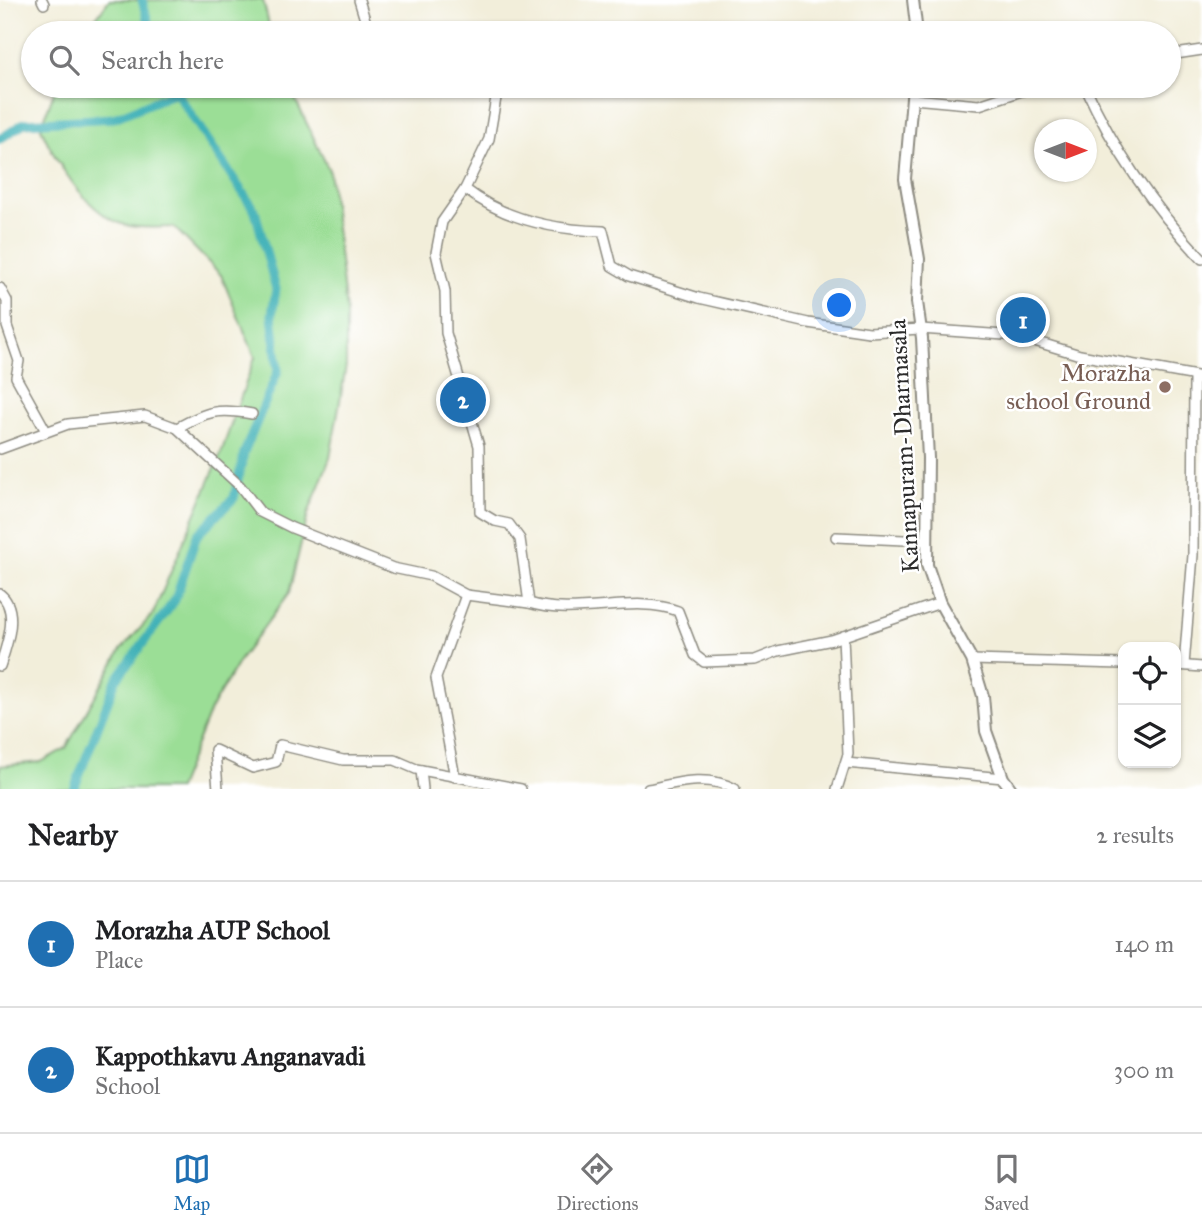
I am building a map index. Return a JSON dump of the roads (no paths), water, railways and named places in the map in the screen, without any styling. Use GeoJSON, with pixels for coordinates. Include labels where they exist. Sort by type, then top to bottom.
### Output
{"type":"FeatureCollection","features":[{"type":"Feature","properties":{"kind":"main road"},"geometry":{"type":"LineString","coordinates":[[913,0],[916,21]]}},
{"type":"Feature","properties":{"kind":"main road","name":"Kannapuram-Dharmasala"},"geometry":{"type":"LineString","coordinates":[[913,99],[905,179],[919,259],[917,302],[928,458],[927,565],[940,603],[972,660],[983,695],[986,731],[1003,778],[1011,789]]}},
{"type":"Feature","properties":{"kind":"street"},"geometry":{"type":"LineString","coordinates":[[359,0],[365,21]]}},
{"type":"Feature","properties":{"kind":"street"},"geometry":{"type":"LineString","coordinates":[[1181,53],[1202,50]]}},
{"type":"Feature","properties":{"kind":"street"},"geometry":{"type":"LineString","coordinates":[[496,98],[489,139],[465,189],[442,222],[436,253],[445,292],[446,333],[479,446],[480,512],[495,521],[509,524],[520,539],[529,603]]}},
{"type":"Feature","properties":{"kind":"street"},"geometry":{"type":"LineString","coordinates":[[913,99],[979,105],[1001,98]]}},
{"type":"Feature","properties":{"kind":"street"},"geometry":{"type":"LineString","coordinates":[[1090,98],[1105,130],[1145,192],[1202,259]]}},
{"type":"Feature","properties":{"kind":"street"},"geometry":{"type":"LineString","coordinates":[[465,189],[509,214],[546,227],[603,231],[612,266],[629,276],[657,285],[808,323],[869,332],[921,329],[1018,336],[1080,355],[1198,378],[1193,555],[1181,657]]}},
{"type":"Feature","properties":{"kind":"street"},"geometry":{"type":"LineString","coordinates":[[0,288],[7,301],[7,326],[19,361],[16,377],[46,432]]}},
{"type":"Feature","properties":{"kind":"street"},"geometry":{"type":"LineString","coordinates":[[177,428],[206,412],[228,410],[252,414]]}},
{"type":"Feature","properties":{"kind":"street"},"geometry":{"type":"LineString","coordinates":[[0,449],[68,424],[145,416],[177,428],[237,483],[260,512],[292,528],[393,568],[431,576],[466,595],[529,603],[548,609],[660,604],[678,611],[695,655],[704,662],[755,660],[778,650],[843,636],[940,603]]}},
{"type":"Feature","properties":{"kind":"street"},"geometry":{"type":"LineString","coordinates":[[836,537],[927,541]]}},
{"type":"Feature","properties":{"kind":"street"},"geometry":{"type":"LineString","coordinates":[[0,594],[8,600],[12,614],[0,666]]}},
{"type":"Feature","properties":{"kind":"street"},"geometry":{"type":"LineString","coordinates":[[455,777],[436,678],[466,595]]}},
{"type":"Feature","properties":{"kind":"street"},"geometry":{"type":"LineString","coordinates":[[837,789],[848,754],[843,636]]}},
{"type":"Feature","properties":{"kind":"street"},"geometry":{"type":"LineString","coordinates":[[972,660],[1118,664]]}},
{"type":"Feature","properties":{"kind":"street"},"geometry":{"type":"LineString","coordinates":[[1181,665],[1202,667]]}},
{"type":"Feature","properties":{"kind":"street"},"geometry":{"type":"LineString","coordinates":[[218,789],[215,750],[253,768],[276,762],[280,745],[343,760],[395,760],[421,770],[521,789]]}},
{"type":"Feature","properties":{"kind":"street"},"geometry":{"type":"LineString","coordinates":[[846,763],[1003,778]]}},
{"type":"Feature","properties":{"kind":"street"},"geometry":{"type":"LineString","coordinates":[[421,770],[424,789]]}},
{"type":"Feature","properties":{"kind":"street"},"geometry":{"type":"LineString","coordinates":[[648,789],[702,780],[723,783],[735,789]]}},
{"type":"Feature","properties":{"kind":"waterway"},"geometry":{"type":"LineString","coordinates":[[142,0],[148,21]]}},
{"type":"Feature","properties":{"kind":"waterway"},"geometry":{"type":"LineString","coordinates":[[0,139],[24,123],[114,118],[162,98]]}},
{"type":"Feature","properties":{"kind":"waterway"},"geometry":{"type":"LineString","coordinates":[[74,789],[116,680],[175,600],[197,535],[234,498],[244,453],[278,371],[272,315],[276,289],[255,211],[180,98]]}},
{"type":"Feature","properties":{"kind":"place","name":"Morazha AUP School"},"geometry":{"type":"Point","coordinates":[1023,320]}},
{"type":"Feature","properties":{"kind":"place","name":"Morazha school Ground"},"geometry":{"type":"Point","coordinates":[1165,387]}},
{"type":"Feature","properties":{"kind":"place","name":"Kappothkavu Anganavadi"},"geometry":{"type":"Point","coordinates":[463,400]}}]}
